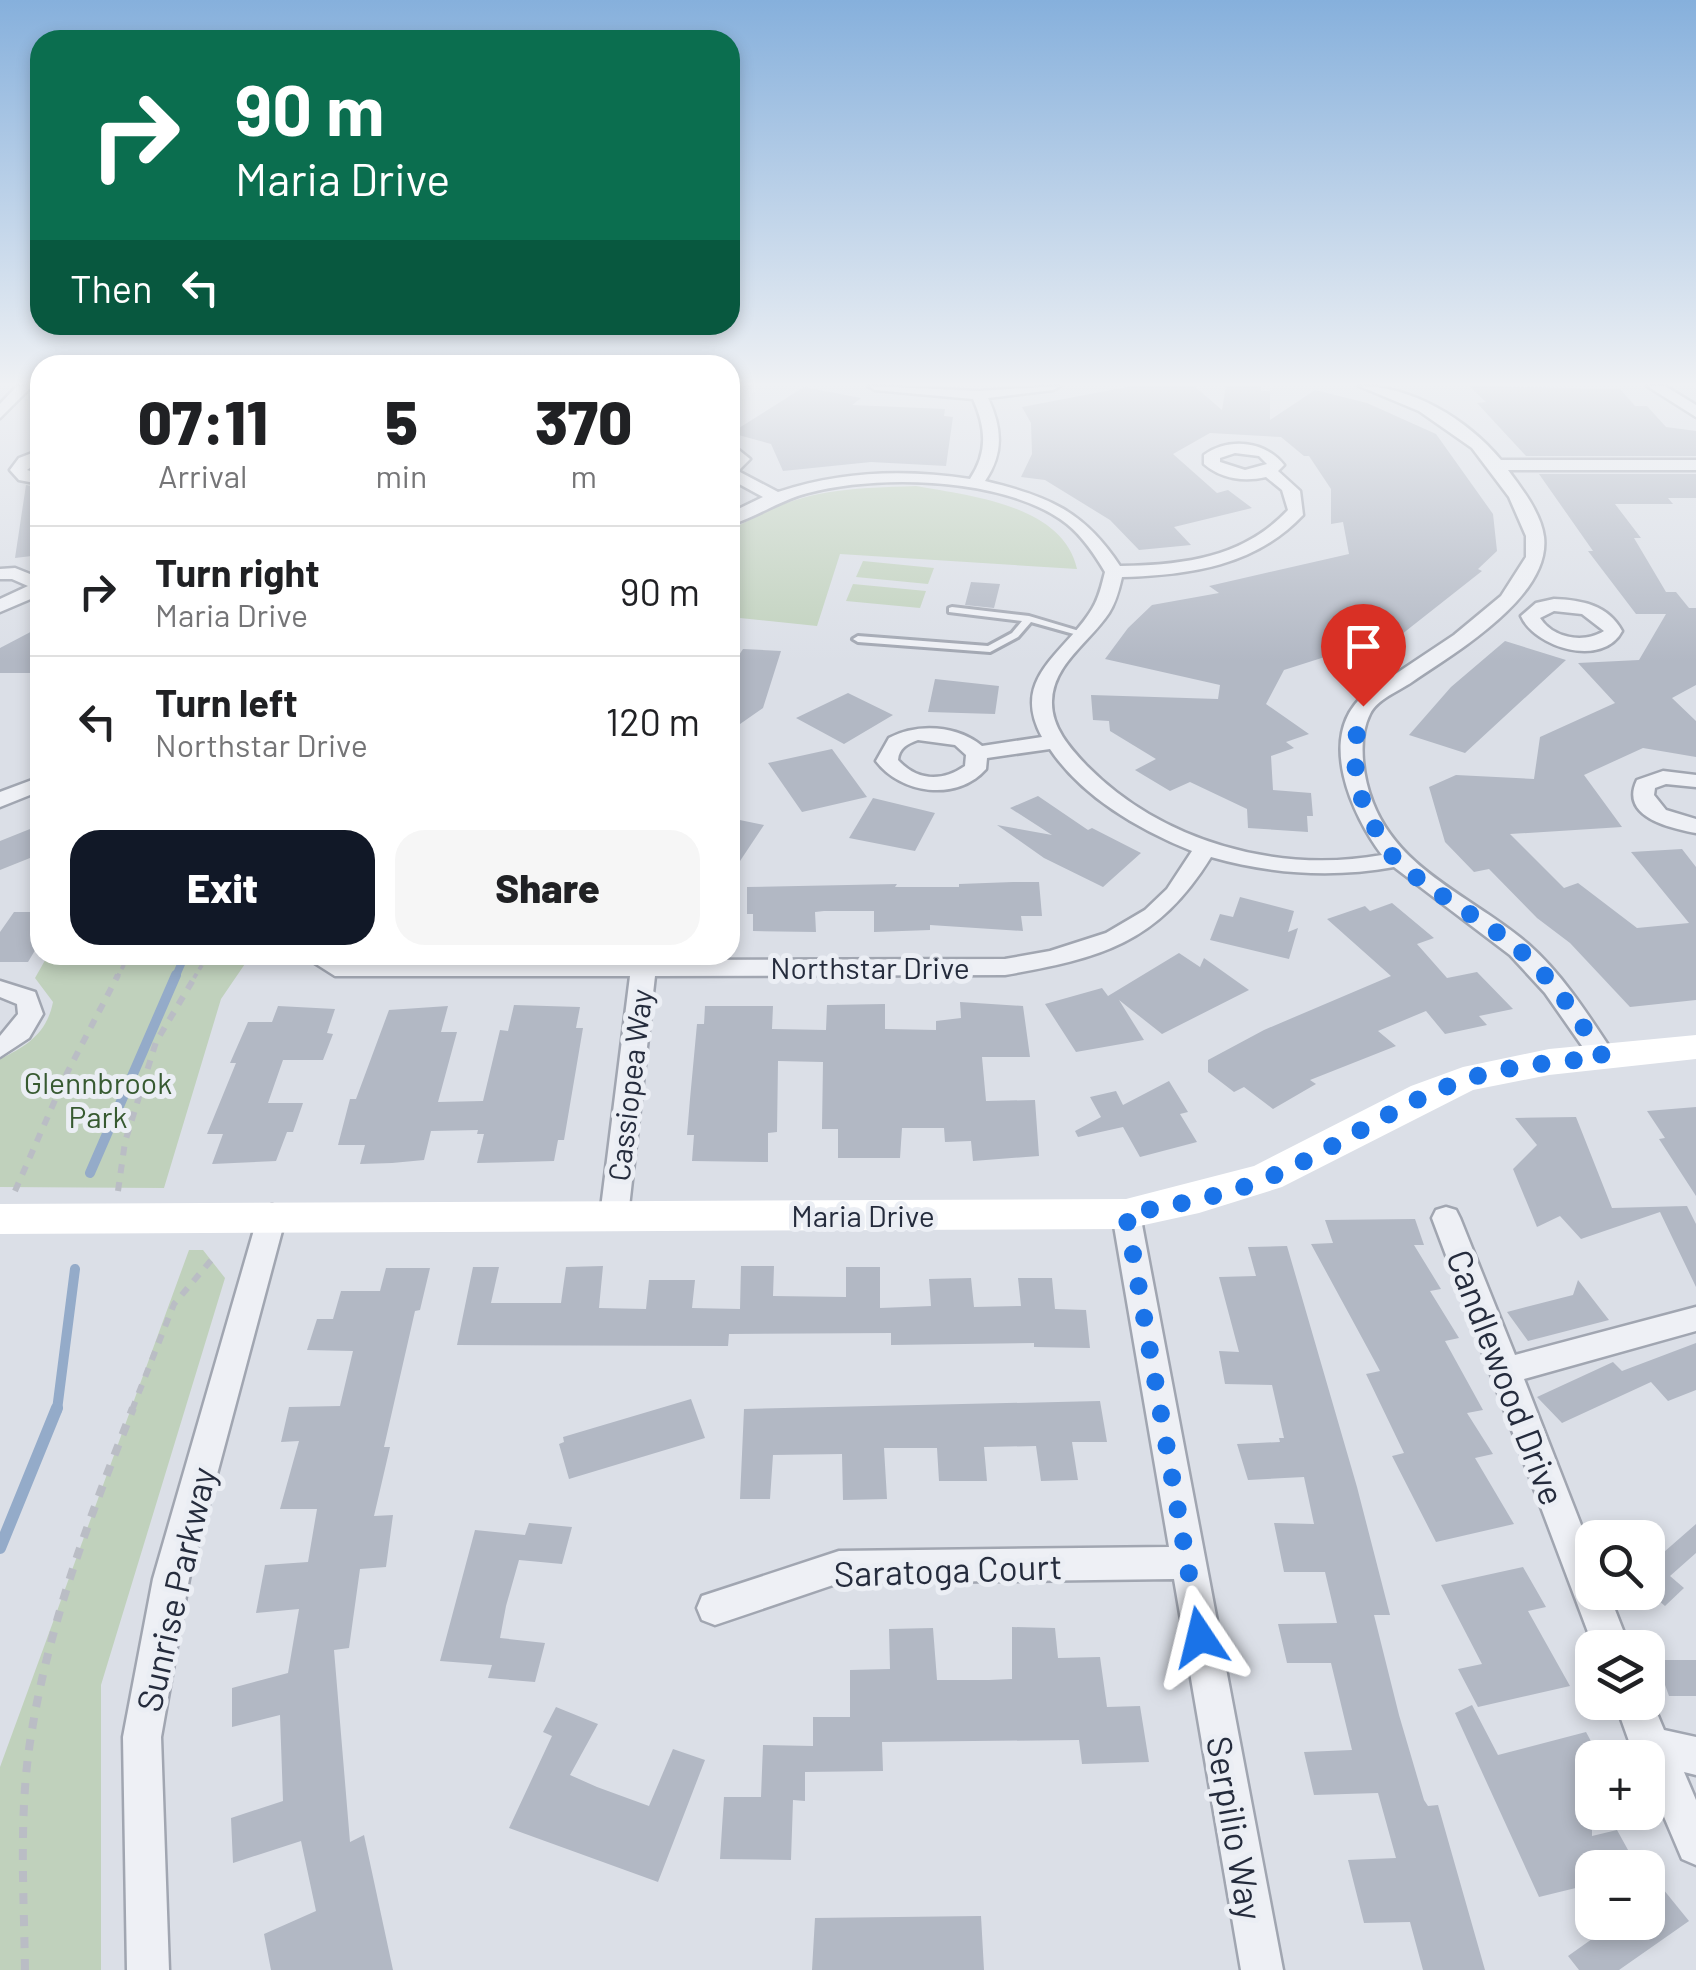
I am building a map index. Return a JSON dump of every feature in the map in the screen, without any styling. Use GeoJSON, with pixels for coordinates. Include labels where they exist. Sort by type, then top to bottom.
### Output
{"type":"FeatureCollection","features":[{"type":"Feature","properties":{"kind":"street"},"geometry":{"type":"LineString","coordinates":[[742,478],[774,496]]}},
{"type":"Feature","properties":{"kind":"street"},"geometry":{"type":"LineString","coordinates":[[740,515],[774,496],[823,484],[896,478],[975,484],[1068,516],[1114,572]]}},
{"type":"Feature","properties":{"kind":"street"},"geometry":{"type":"LineString","coordinates":[[975,484],[978,478]]}},
{"type":"Feature","properties":{"kind":"street"},"geometry":{"type":"LineString","coordinates":[[1114,572],[1200,564],[1248,552],[1280,532],[1297,510],[1295,492],[1280,478]]}},
{"type":"Feature","properties":{"kind":"street"},"geometry":{"type":"LineString","coordinates":[[1505,478],[1525,509],[1536,540],[1530,569],[1508,602],[1363,706],[1353,763],[1372,824],[1395,860],[1519,949],[1567,1002],[1603,1057]]}},
{"type":"Feature","properties":{"kind":"street"},"geometry":{"type":"LineString","coordinates":[[1114,572],[1100,614],[1044,684],[1042,710],[1054,742],[1086,780],[1146,818],[1206,848],[1312,868],[1395,860]]}},
{"type":"Feature","properties":{"kind":"street"},"geometry":{"type":"LineString","coordinates":[[0,574],[14,573],[30,581]]}},
{"type":"Feature","properties":{"kind":"street"},"geometry":{"type":"LineString","coordinates":[[0,606],[30,591]]}},
{"type":"Feature","properties":{"kind":"street"},"geometry":{"type":"LineString","coordinates":[[1508,602],[1534,611]]}},
{"type":"Feature","properties":{"kind":"street"},"geometry":{"type":"LineString","coordinates":[[977,753],[1054,742]]}},
{"type":"Feature","properties":{"kind":"street"},"geometry":{"type":"LineString","coordinates":[[1696,780],[1663,777],[1645,785],[1642,792],[1642,799],[1657,814],[1696,826]]}},
{"type":"Feature","properties":{"kind":"street"},"geometry":{"type":"LineString","coordinates":[[0,800],[30,787]]}},
{"type":"Feature","properties":{"kind":"street","name":"Northstar Drive"},"geometry":{"type":"LineString","coordinates":[[740,963],[1005,967],[1076,954],[1139,927],[1171,899],[1206,848]]}},
{"type":"Feature","properties":{"kind":"street","name":"Northstar Drive"},"geometry":{"type":"LineString","coordinates":[[330,965],[467,965]]}},
{"type":"Feature","properties":{"kind":"street","name":"Cassiopea Way"},"geometry":{"type":"LineString","coordinates":[[614,1216],[644,965]]}},
{"type":"Feature","properties":{"kind":"street"},"geometry":{"type":"LineString","coordinates":[[0,989],[23,996],[30,1003],[32,1014],[18,1036],[0,1048]]}},
{"type":"Feature","properties":{"kind":"street","name":"Maria Drive"},"geometry":{"type":"LineString","coordinates":[[1,1219],[1126,1214],[1212,1198],[1262,1181],[1460,1081],[1536,1065],[1696,1047]]}},
{"type":"Feature","properties":{"kind":"street","name":"Serpilio Way"},"geometry":{"type":"LineString","coordinates":[[1126,1214],[1262,1970]]}},
{"type":"Feature","properties":{"kind":"street","name":"Sunrise Parkway"},"geometry":{"type":"LineString","coordinates":[[148,1970],[142,1737],[171,1578],[272,1216]]}},
{"type":"Feature","properties":{"kind":"street","name":"Candlewood Drive"},"geometry":{"type":"LineString","coordinates":[[1446,1218],[1605,1630]]}},
{"type":"Feature","properties":{"kind":"street"},"geometry":{"type":"LineString","coordinates":[[1504,1371],[1696,1319]]}},
{"type":"Feature","properties":{"kind":"street","name":"Saratoga Court"},"geometry":{"type":"LineString","coordinates":[[715,1608],[839,1567],[1187,1562]]}},
{"type":"Feature","properties":{"kind":"street"},"geometry":{"type":"LineString","coordinates":[[1665,1745],[1696,1746]]}},
{"type":"Feature","properties":{"kind":"street"},"geometry":{"type":"LineString","coordinates":[[1665,1748],[1696,1756]]}},
{"type":"Feature","properties":{"kind":"street"},"geometry":{"type":"LineString","coordinates":[[1665,1777],[1696,1845]]}},
{"type":"Feature","properties":{"kind":"lane"},"geometry":{"type":"LineString","coordinates":[[952,610],[1029,619],[1081,633]]}},
{"type":"Feature","properties":{"kind":"lane"},"geometry":{"type":"LineString","coordinates":[[858,639],[990,648],[1015,635],[1029,619]]}},
{"type":"Feature","properties":{"kind":"path"},"geometry":{"type":"LineString","coordinates":[[1,1219],[67,1073],[124,965]]}},
{"type":"Feature","properties":{"kind":"path"},"geometry":{"type":"LineString","coordinates":[[114,1218],[125,1142],[156,1042],[202,965]]}},
{"type":"Feature","properties":{"kind":"path"},"geometry":{"type":"LineString","coordinates":[[24,1970],[23,1868],[29,1751],[47,1660],[80,1542],[174,1304],[213,1258]]}},
{"type":"Feature","properties":{"kind":"green space"},"geometry":{"type":"Polygon","coordinates":[[[916,486],[1012,507],[1054,530],[1068,547],[1077,569],[840,554],[817,626],[740,618],[740,525],[798,499],[864,488],[916,486]]]}},
{"type":"Feature","properties":{"kind":"green space"},"geometry":{"type":"Polygon","coordinates":[[[863,561],[934,568],[928,584],[856,577],[863,561]]]}},
{"type":"Feature","properties":{"kind":"green space"},"geometry":{"type":"Polygon","coordinates":[[[853,584],[926,591],[920,608],[846,601],[853,584]]]}},
{"type":"Feature","properties":{"kind":"green space","name":"Glennbrook Park"},"geometry":{"type":"Polygon","coordinates":[[[42,965],[244,965],[221,999],[164,1188],[0,1187],[0,1059],[41,1030],[53,1002],[35,978],[42,965]]]}},
{"type":"Feature","properties":{"kind":"green space"},"geometry":{"type":"Polygon","coordinates":[[[189,1250],[203,1250],[225,1278],[101,1685],[101,1970],[0,1970],[0,1767],[189,1250]]]}},
{"type":"Feature","properties":{"kind":"building"},"geometry":{"type":"Polygon","coordinates":[[[1028,478],[1200,478],[1217,493],[1228,490],[1252,508],[1174,527],[1191,545],[1139,550],[1110,520],[1045,480],[1028,478]]]}},
{"type":"Feature","properties":{"kind":"building"},"geometry":{"type":"Polygon","coordinates":[[[1324,478],[1467,478],[1493,514],[1497,551],[1478,569],[1482,571],[1391,642],[1381,639],[1284,670],[1266,704],[1309,734],[1286,742],[1294,748],[1271,756],[1273,790],[1311,793],[1313,816],[1307,816],[1308,832],[1248,828],[1247,809],[1190,782],[1170,791],[1135,770],[1156,759],[1110,731],[1109,721],[1093,720],[1091,695],[1218,699],[1220,685],[1105,659],[1128,628],[1152,605],[1219,593],[1209,586],[1349,554],[1343,522],[1331,524],[1331,489],[1324,478]]]}},
{"type":"Feature","properties":{"kind":"building"},"geometry":{"type":"Polygon","coordinates":[[[1542,478],[1696,478],[1696,498],[1668,498],[1673,504],[1615,504],[1641,538],[1634,538],[1666,592],[1676,592],[1689,608],[1696,608],[1696,685],[1672,698],[1696,721],[1696,757],[1643,748],[1584,775],[1622,827],[1510,834],[1564,888],[1578,883],[1637,928],[1689,923],[1631,852],[1682,849],[1696,867],[1696,1000],[1630,1007],[1570,943],[1537,918],[1489,869],[1474,872],[1445,842],[1429,787],[1456,775],[1534,779],[1540,737],[1615,703],[1578,663],[1639,660],[1666,614],[1636,614],[1588,551],[1593,551],[1542,478]]]}},
{"type":"Feature","properties":{"kind":"building"},"geometry":{"type":"Polygon","coordinates":[[[26,485],[30,486],[30,556],[15,558],[26,485]]]}},
{"type":"Feature","properties":{"kind":"building"},"geometry":{"type":"Polygon","coordinates":[[[971,582],[1000,584],[994,608],[965,605],[971,582]]]}},
{"type":"Feature","properties":{"kind":"building"},"geometry":{"type":"Polygon","coordinates":[[[30,632],[30,673],[0,673],[0,648],[30,632]]]}},
{"type":"Feature","properties":{"kind":"building"},"geometry":{"type":"Polygon","coordinates":[[[1505,641],[1566,660],[1465,753],[1409,735],[1451,687],[1505,641]]]}},
{"type":"Feature","properties":{"kind":"building"},"geometry":{"type":"Polygon","coordinates":[[[743,649],[781,651],[763,708],[740,724],[743,649]]]}},
{"type":"Feature","properties":{"kind":"building"},"geometry":{"type":"Polygon","coordinates":[[[935,679],[999,686],[995,714],[928,712],[935,679]]]}},
{"type":"Feature","properties":{"kind":"building"},"geometry":{"type":"Polygon","coordinates":[[[848,693],[893,715],[844,744],[796,718],[848,693]]]}},
{"type":"Feature","properties":{"kind":"building"},"geometry":{"type":"Polygon","coordinates":[[[832,749],[867,797],[802,812],[768,763],[832,749]]]}},
{"type":"Feature","properties":{"kind":"building"},"geometry":{"type":"Polygon","coordinates":[[[1038,796],[1088,830],[1092,828],[1141,853],[1103,887],[1044,858],[997,825],[1052,835],[1010,808],[1038,796]]]}},
{"type":"Feature","properties":{"kind":"building"},"geometry":{"type":"Polygon","coordinates":[[[873,798],[935,813],[915,851],[849,838],[873,798]]]}},
{"type":"Feature","properties":{"kind":"building"},"geometry":{"type":"Polygon","coordinates":[[[740,820],[764,825],[740,861],[740,820]]]}},
{"type":"Feature","properties":{"kind":"building"},"geometry":{"type":"Polygon","coordinates":[[[30,829],[30,858],[0,870],[0,841],[30,829]]]}},
{"type":"Feature","properties":{"kind":"building"},"geometry":{"type":"Polygon","coordinates":[[[1039,882],[1042,916],[1021,916],[1023,931],[930,925],[930,930],[874,932],[874,911],[824,911],[815,912],[816,932],[753,931],[753,914],[747,914],[747,887],[959,887],[1039,882]]]}},
{"type":"Feature","properties":{"kind":"building"},"geometry":{"type":"Polygon","coordinates":[[[1240,897],[1294,911],[1288,932],[1298,928],[1289,959],[1210,940],[1220,914],[1233,917],[1240,897]]]}},
{"type":"Feature","properties":{"kind":"building"},"geometry":{"type":"Polygon","coordinates":[[[1392,903],[1434,938],[1417,944],[1447,978],[1477,972],[1513,1009],[1479,1016],[1487,1025],[1445,1034],[1426,1011],[1378,1031],[1396,1046],[1310,1080],[1316,1084],[1273,1109],[1244,1087],[1234,1092],[1208,1072],[1208,1060],[1264,1030],[1391,976],[1327,919],[1365,906],[1370,911],[1392,903]]]}},
{"type":"Feature","properties":{"kind":"building"},"geometry":{"type":"Polygon","coordinates":[[[14,912],[30,912],[28,962],[0,962],[0,932],[14,912]]]}},
{"type":"Feature","properties":{"kind":"building"},"geometry":{"type":"Polygon","coordinates":[[[1179,953],[1200,967],[1204,958],[1249,990],[1162,1034],[1119,1000],[1144,1040],[1076,1052],[1045,1004],[1102,988],[1108,996],[1179,953]]]}},
{"type":"Feature","properties":{"kind":"building"},"geometry":{"type":"Polygon","coordinates":[[[960,1002],[1023,1006],[1030,1057],[982,1057],[986,1101],[1035,1100],[1039,1156],[973,1161],[971,1141],[945,1142],[944,1128],[902,1128],[900,1158],[838,1158],[838,1129],[822,1129],[823,1062],[778,1061],[777,1132],[768,1133],[768,1162],[692,1161],[694,1135],[687,1135],[690,1099],[697,1024],[704,1024],[705,1006],[773,1006],[772,1029],[826,1030],[827,1005],[885,1004],[885,1029],[936,1030],[936,1021],[961,1018],[960,1002]]]}},
{"type":"Feature","properties":{"kind":"building"},"geometry":{"type":"Polygon","coordinates":[[[514,1005],[580,1007],[576,1028],[583,1028],[564,1140],[558,1140],[554,1161],[477,1163],[484,1134],[477,1134],[478,1130],[431,1131],[424,1160],[360,1164],[365,1145],[338,1145],[350,1099],[356,1099],[389,1010],[448,1006],[441,1032],[457,1032],[438,1102],[483,1101],[500,1030],[508,1031],[514,1005]]]}},
{"type":"Feature","properties":{"kind":"building"},"geometry":{"type":"Polygon","coordinates":[[[278,1006],[335,1009],[327,1033],[333,1034],[323,1060],[283,1060],[268,1103],[303,1103],[293,1132],[287,1132],[276,1161],[212,1164],[223,1134],[207,1134],[236,1063],[230,1063],[248,1022],[272,1022],[278,1006]]]}},
{"type":"Feature","properties":{"kind":"building"},"geometry":{"type":"Polygon","coordinates":[[[1169,1081],[1188,1112],[1180,1114],[1197,1142],[1140,1157],[1123,1127],[1078,1137],[1075,1131],[1101,1117],[1090,1097],[1116,1091],[1123,1105],[1169,1081]]]}},
{"type":"Feature","properties":{"kind":"building"},"geometry":{"type":"Polygon","coordinates":[[[1696,1107],[1696,1196],[1659,1139],[1665,1138],[1647,1111],[1696,1107]]]}},
{"type":"Feature","properties":{"kind":"building"},"geometry":{"type":"Polygon","coordinates":[[[1576,1117],[1612,1208],[1687,1206],[1696,1224],[1696,1287],[1660,1212],[1581,1239],[1560,1216],[1537,1227],[1513,1169],[1537,1145],[1515,1118],[1576,1117]]]}},
{"type":"Feature","properties":{"kind":"building"},"geometry":{"type":"Polygon","coordinates":[[[1415,1219],[1424,1245],[1414,1245],[1441,1289],[1430,1291],[1459,1338],[1445,1341],[1483,1410],[1467,1413],[1493,1454],[1475,1458],[1514,1524],[1436,1542],[1392,1456],[1404,1453],[1366,1374],[1380,1371],[1311,1244],[1333,1243],[1325,1220],[1415,1219]]]}},
{"type":"Feature","properties":{"kind":"building"},"geometry":{"type":"Polygon","coordinates":[[[1287,1246],[1390,1615],[1374,1615],[1399,1715],[1424,1800],[1428,1806],[1438,1805],[1485,1970],[1423,1970],[1410,1922],[1364,1923],[1348,1860],[1396,1858],[1378,1793],[1314,1795],[1304,1752],[1352,1750],[1331,1663],[1287,1663],[1278,1624],[1337,1623],[1325,1572],[1284,1572],[1274,1523],[1314,1524],[1304,1477],[1248,1480],[1237,1444],[1280,1442],[1279,1438],[1284,1438],[1272,1385],[1225,1384],[1219,1351],[1239,1352],[1219,1277],[1256,1276],[1248,1247],[1287,1246]]]}},
{"type":"Feature","properties":{"kind":"building"},"geometry":{"type":"Polygon","coordinates":[[[603,1266],[599,1308],[646,1309],[649,1280],[695,1280],[692,1308],[740,1309],[741,1266],[774,1266],[773,1296],[846,1297],[846,1267],[880,1267],[880,1308],[931,1306],[929,1279],[971,1278],[974,1307],[1021,1306],[1018,1278],[1052,1278],[1055,1309],[1086,1310],[1090,1348],[1034,1347],[1034,1343],[891,1345],[891,1333],[729,1334],[728,1346],[457,1345],[473,1267],[499,1267],[491,1303],[561,1303],[566,1267],[603,1266]]]}},
{"type":"Feature","properties":{"kind":"building"},"geometry":{"type":"Polygon","coordinates":[[[386,1268],[430,1268],[420,1310],[415,1311],[384,1447],[390,1447],[374,1516],[393,1515],[386,1567],[360,1569],[349,1648],[334,1650],[350,1842],[364,1835],[393,1970],[271,1970],[264,1934],[316,1911],[301,1841],[233,1863],[231,1818],[283,1801],[280,1715],[232,1727],[232,1688],[288,1673],[299,1609],[256,1613],[265,1565],[308,1562],[317,1509],[280,1509],[299,1441],[281,1442],[289,1407],[340,1406],[353,1351],[307,1350],[317,1319],[333,1319],[341,1291],[380,1291],[386,1268]]]}},
{"type":"Feature","properties":{"kind":"building"},"geometry":{"type":"Polygon","coordinates":[[[1578,1280],[1609,1320],[1528,1341],[1507,1312],[1573,1295],[1578,1280]]]}},
{"type":"Feature","properties":{"kind":"building"},"geometry":{"type":"Polygon","coordinates":[[[1696,1343],[1696,1390],[1668,1401],[1651,1382],[1562,1423],[1537,1397],[1613,1362],[1622,1371],[1696,1343]]]}},
{"type":"Feature","properties":{"kind":"building"},"geometry":{"type":"Polygon","coordinates":[[[691,1399],[705,1438],[569,1479],[559,1444],[564,1442],[563,1437],[691,1399]]]}},
{"type":"Feature","properties":{"kind":"building"},"geometry":{"type":"Polygon","coordinates":[[[1100,1401],[1107,1442],[1072,1442],[1078,1480],[1041,1481],[1036,1446],[984,1447],[987,1481],[939,1481],[937,1448],[884,1448],[887,1499],[843,1500],[842,1454],[773,1455],[770,1499],[740,1499],[744,1409],[1100,1401]]]}},
{"type":"Feature","properties":{"kind":"building"},"geometry":{"type":"Polygon","coordinates":[[[529,1523],[572,1527],[562,1564],[519,1560],[506,1606],[500,1638],[545,1643],[535,1682],[488,1678],[492,1665],[440,1661],[475,1530],[525,1535],[529,1523]]]}},
{"type":"Feature","properties":{"kind":"building"},"geometry":{"type":"Polygon","coordinates":[[[1696,1524],[1696,1553],[1670,1576],[1684,1588],[1665,1606],[1665,1551],[1696,1524]]]}},
{"type":"Feature","properties":{"kind":"building"},"geometry":{"type":"Polygon","coordinates":[[[1523,1567],[1546,1607],[1528,1611],[1570,1686],[1478,1707],[1458,1669],[1482,1664],[1441,1585],[1523,1567]]]}},
{"type":"Feature","properties":{"kind":"building"},"geometry":{"type":"Polygon","coordinates":[[[1012,1627],[1055,1628],[1058,1658],[1100,1657],[1107,1707],[1140,1706],[1149,1762],[1082,1764],[1079,1740],[882,1742],[883,1771],[805,1772],[805,1801],[793,1800],[791,1860],[720,1859],[724,1797],[761,1797],[763,1745],[813,1746],[813,1717],[850,1717],[850,1670],[890,1669],[889,1629],[933,1628],[937,1680],[989,1680],[1012,1679],[1012,1627]]]}},
{"type":"Feature","properties":{"kind":"building"},"geometry":{"type":"Polygon","coordinates":[[[1665,1660],[1696,1660],[1696,1696],[1669,1696],[1665,1660]]]}},
{"type":"Feature","properties":{"kind":"building"},"geometry":{"type":"Polygon","coordinates":[[[1472,1705],[1498,1755],[1586,1732],[1590,1740],[1575,1740],[1575,1830],[1592,1830],[1592,1836],[1617,1830],[1628,1850],[1575,1850],[1575,1888],[1539,1897],[1455,1713],[1472,1705]]]}},
{"type":"Feature","properties":{"kind":"building"},"geometry":{"type":"Polygon","coordinates":[[[556,1707],[598,1724],[570,1775],[649,1806],[673,1749],[705,1760],[658,1882],[509,1828],[552,1736],[543,1732],[556,1707]]]}},
{"type":"Feature","properties":{"kind":"building"},"geometry":{"type":"Polygon","coordinates":[[[1665,1891],[1689,1921],[1665,1938],[1665,1891]]]}},
{"type":"Feature","properties":{"kind":"building"},"geometry":{"type":"Polygon","coordinates":[[[981,1916],[984,1970],[812,1970],[815,1918],[981,1916]]]}},
{"type":"Feature","properties":{"kind":"building"},"geometry":{"type":"Polygon","coordinates":[[[1591,1940],[1662,1940],[1619,1970],[1579,1970],[1568,1956],[1591,1940]]]}},
{"type":"Feature","properties":{"kind":"waterway"},"geometry":{"type":"LineString","coordinates":[[175,978],[181,965]]}},
{"type":"Feature","properties":{"kind":"waterway"},"geometry":{"type":"LineString","coordinates":[[90,1173],[176,975]]}},
{"type":"Feature","properties":{"kind":"waterway"},"geometry":{"type":"LineString","coordinates":[[57,1410],[75,1269]]}},
{"type":"Feature","properties":{"kind":"waterway"},"geometry":{"type":"LineString","coordinates":[[0,1548],[57,1408]]}},
{"type":"Feature","properties":{"kind":"route"},"geometry":{"type":"LineString","coordinates":[[1200,1637],[1126,1214],[1212,1198],[1262,1181],[1460,1081],[1536,1065],[1603,1057],[1567,1002],[1519,949],[1395,860],[1372,824],[1359,792],[1353,763],[1354,740],[1363,706]]}}]}
